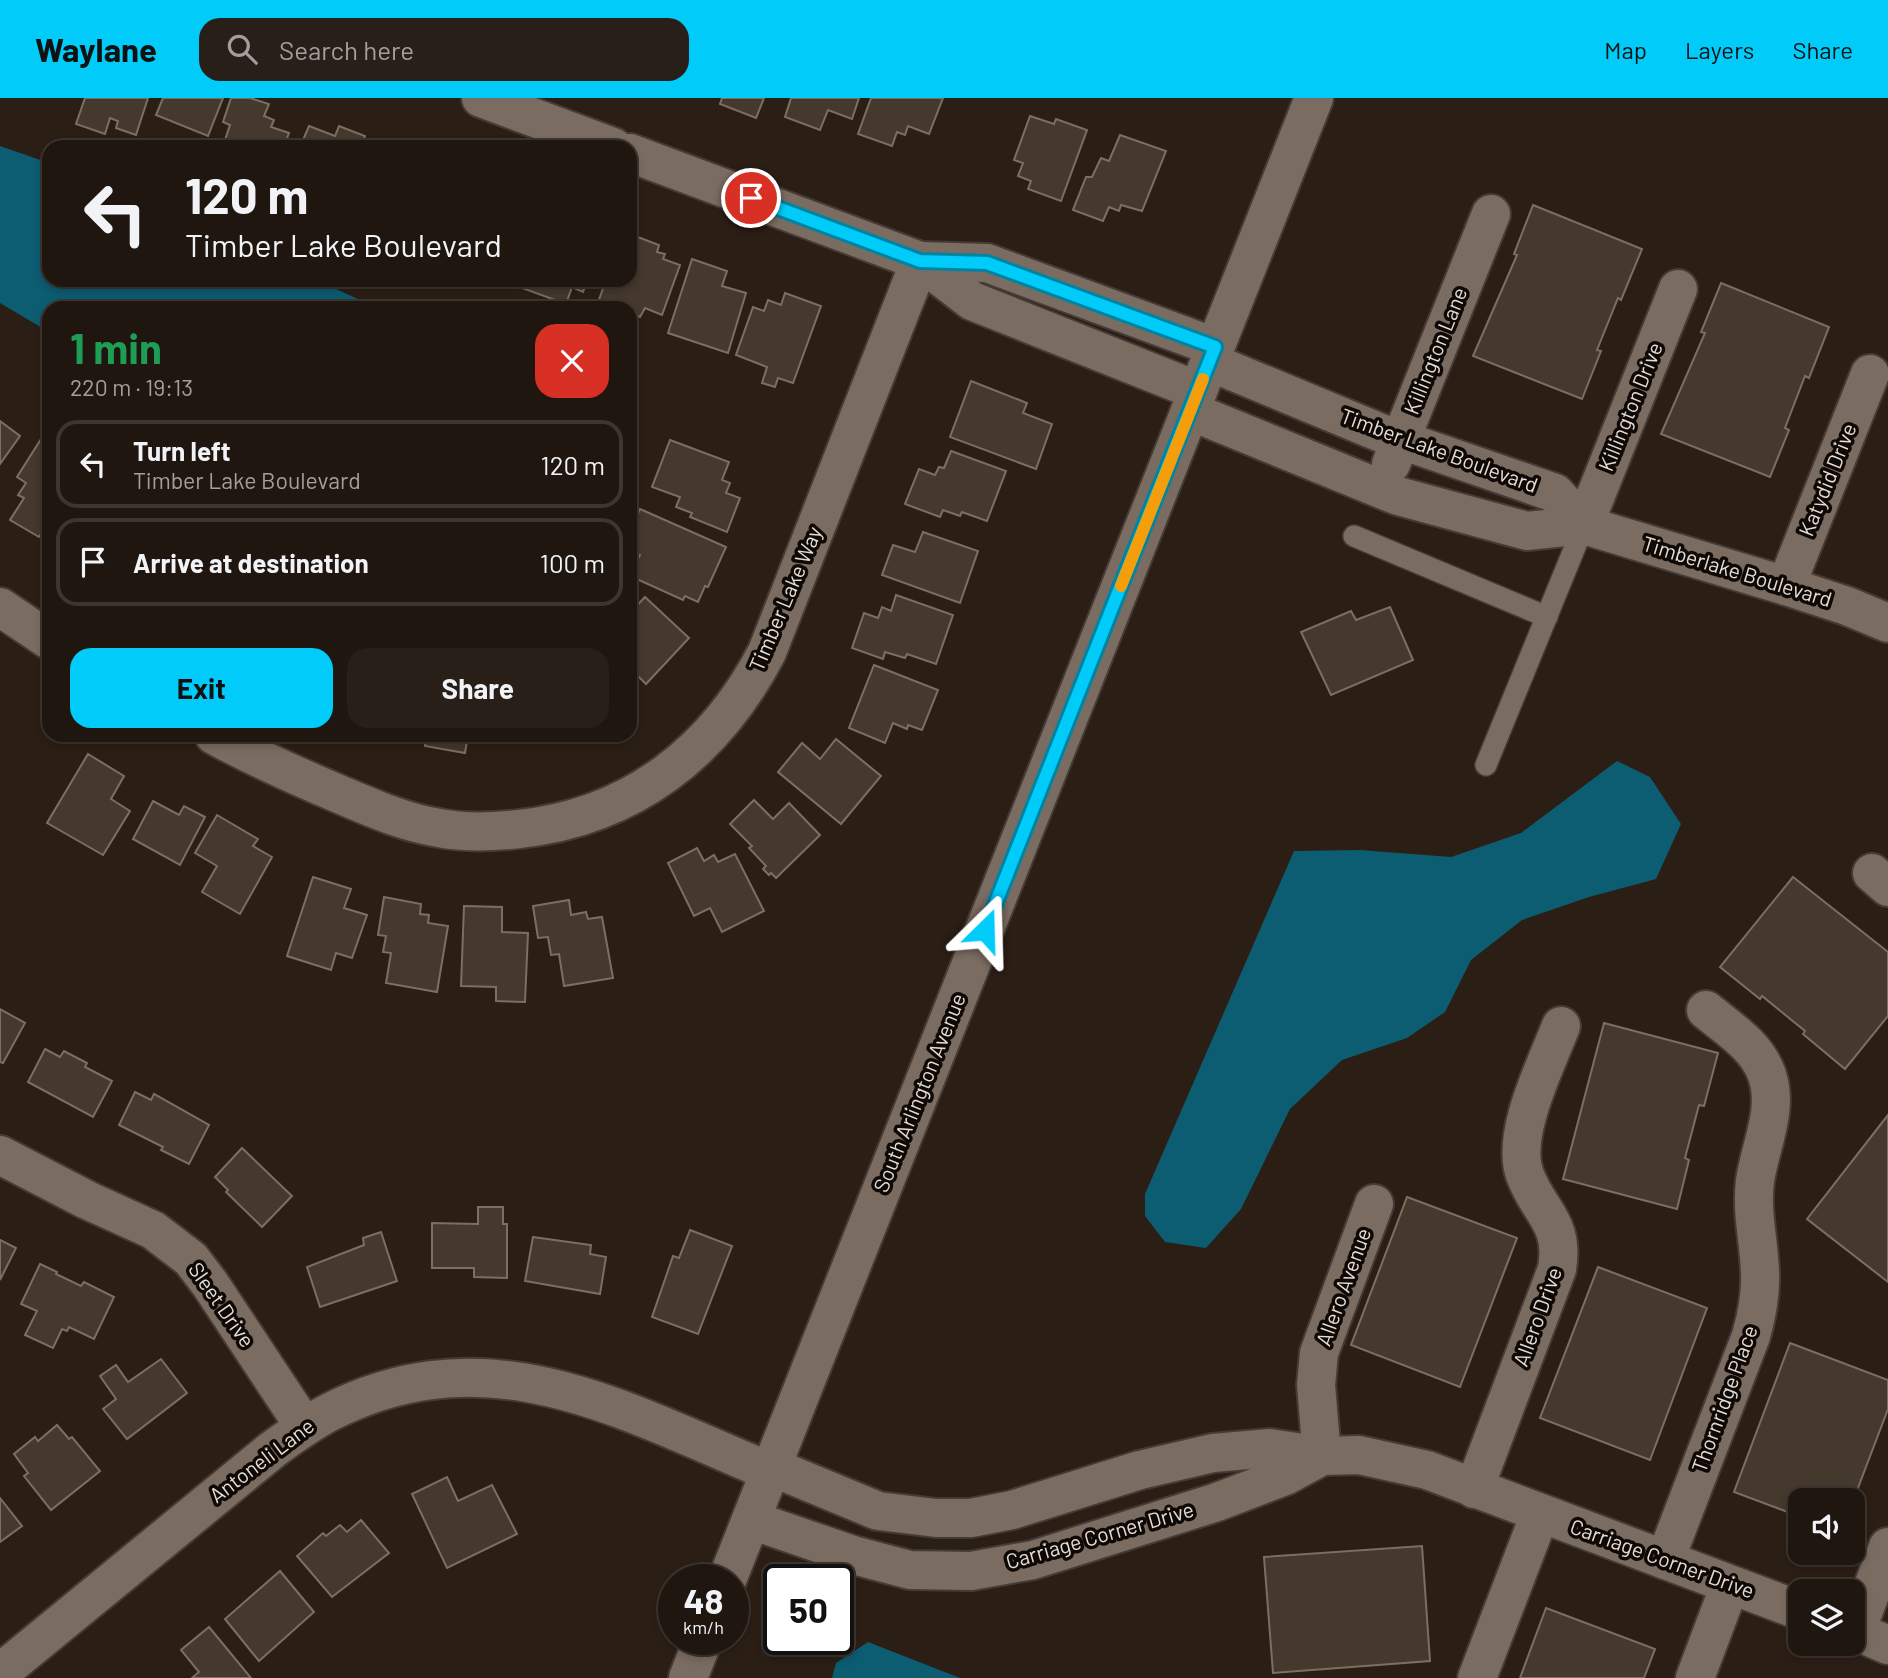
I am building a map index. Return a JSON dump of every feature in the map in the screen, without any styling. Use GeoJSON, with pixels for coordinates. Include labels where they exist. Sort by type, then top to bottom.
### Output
{"type":"FeatureCollection","features":[{"type":"Feature","properties":{"kind":"street"},"geometry":{"type":"LineString","coordinates":[[481,98],[594,140]]}},
{"type":"Feature","properties":{"kind":"street","name":"South Arlington Avenue"},"geometry":{"type":"LineString","coordinates":[[733,1564],[1314,98]]}},
{"type":"Feature","properties":{"kind":"street","name":"Timber Lake Boulevard"},"geometry":{"type":"LineString","coordinates":[[637,156],[920,261],[987,263],[1203,378],[1380,489],[1527,531],[1584,525]]}},
{"type":"Feature","properties":{"kind":"street","name":"Killington Lane"},"geometry":{"type":"LineString","coordinates":[[1380,489],[1491,214]]}},
{"type":"Feature","properties":{"kind":"street","name":"Timber Lake Way"},"geometry":{"type":"LineString","coordinates":[[228,742],[304,780],[394,818],[441,829],[488,832],[551,825],[626,799],[666,775],[691,755],[724,719],[752,681],[767,652],[920,261]]}},
{"type":"Feature","properties":{"kind":"street","name":"Killington Drive"},"geometry":{"type":"LineString","coordinates":[[1584,525],[1678,289]]}},
{"type":"Feature","properties":{"kind":"street","name":"Katydid Drive"},"geometry":{"type":"LineString","coordinates":[[1786,586],[1870,374]]}},
{"type":"Feature","properties":{"kind":"street","name":"Timber Lake Boulevard"},"geometry":{"type":"LineString","coordinates":[[1203,378],[1401,439],[1555,493],[1584,525]]}},
{"type":"Feature","properties":{"kind":"street","name":"Timberlake Boulevard"},"geometry":{"type":"LineString","coordinates":[[1584,525],[1786,586],[1888,623]]}},
{"type":"Feature","properties":{"kind":"street"},"geometry":{"type":"LineString","coordinates":[[0,607],[42,635]]}},
{"type":"Feature","properties":{"kind":"street","name":"Thornridge Place"},"geometry":{"type":"LineString","coordinates":[[1665,1560],[1751,1336],[1757,1313],[1760,1282],[1754,1196],[1771,1111],[1771,1092],[1764,1067],[1754,1049],[1706,1010]]}},
{"type":"Feature","properties":{"kind":"street","name":"Allero Drive"},"geometry":{"type":"LineString","coordinates":[[1474,1489],[1555,1274],[1559,1256],[1558,1239],[1549,1216],[1525,1176],[1521,1147],[1524,1126],[1561,1026]]}},
{"type":"Feature","properties":{"kind":"street","name":"Sleet Drive"},"geometry":{"type":"LineString","coordinates":[[0,1155],[87,1200],[153,1230],[191,1259],[304,1426]]}},
{"type":"Feature","properties":{"kind":"street","name":"Allero Avenue"},"geometry":{"type":"LineString","coordinates":[[1317,1455],[1316,1385],[1319,1353],[1374,1203]]}},
{"type":"Feature","properties":{"kind":"street","name":"Antoneli Lane"},"geometry":{"type":"LineString","coordinates":[[0,1672],[304,1426],[361,1399],[408,1385],[455,1378],[504,1378],[535,1383],[597,1401],[772,1469]]}},
{"type":"Feature","properties":{"kind":"street","name":"Carriage Corner Drive"},"geometry":{"type":"LineString","coordinates":[[772,1469],[878,1511],[936,1518],[971,1518],[1012,1510],[1140,1470],[1213,1453],[1270,1448],[1317,1455],[1359,1455],[1427,1470],[1788,1606]]}},
{"type":"Feature","properties":{"kind":"street","name":"Carriage Corner Drive"},"geometry":{"type":"LineString","coordinates":[[751,1520],[853,1555],[910,1570],[971,1571],[1033,1560],[1217,1502],[1285,1476],[1317,1455]]}},
{"type":"Feature","properties":{"kind":"street"},"geometry":{"type":"LineString","coordinates":[[1477,1678],[1539,1514]]}},
{"type":"Feature","properties":{"kind":"street"},"geometry":{"type":"LineString","coordinates":[[1866,1636],[1888,1547]]}},
{"type":"Feature","properties":{"kind":"street"},"geometry":{"type":"LineString","coordinates":[[1695,1678],[1730,1585]]}},
{"type":"Feature","properties":{"kind":"street"},"geometry":{"type":"LineString","coordinates":[[688,1678],[697,1655]]}},
{"type":"Feature","properties":{"kind":"lane"},"geometry":{"type":"LineString","coordinates":[[1486,765],[1584,525]]}},
{"type":"Feature","properties":{"kind":"lane"},"geometry":{"type":"LineString","coordinates":[[1354,536],[1547,617]]}},
{"type":"Feature","properties":{"kind":"water"},"geometry":{"type":"Polygon","coordinates":[[[0,146],[42,161],[42,287],[332,287],[362,301],[42,301],[42,328],[0,303],[0,146]]]}},
{"type":"Feature","properties":{"kind":"water"},"geometry":{"type":"Polygon","coordinates":[[[1617,761],[1650,777],[1681,824],[1656,879],[1589,897],[1522,920],[1471,960],[1445,1012],[1407,1038],[1342,1060],[1290,1109],[1241,1209],[1206,1248],[1165,1242],[1145,1216],[1145,1194],[1294,851],[1360,850],[1451,857],[1521,833],[1617,761]]]}},
{"type":"Feature","properties":{"kind":"water"},"geometry":{"type":"Polygon","coordinates":[[[868,1642],[960,1678],[832,1678],[836,1663],[848,1655],[854,1655],[854,1651],[868,1642]]]}},
{"type":"Feature","properties":{"kind":"building"},"geometry":{"type":"Polygon","coordinates":[[[85,98],[148,98],[136,135],[116,128],[118,121],[110,118],[105,134],[76,124],[85,98]]]}},
{"type":"Feature","properties":{"kind":"building"},"geometry":{"type":"Polygon","coordinates":[[[163,98],[223,98],[208,136],[156,115],[163,98]]]}},
{"type":"Feature","properties":{"kind":"building"},"geometry":{"type":"Polygon","coordinates":[[[231,98],[250,98],[269,104],[264,116],[274,120],[271,127],[289,133],[286,140],[225,140],[230,125],[223,122],[231,98]]]}},
{"type":"Feature","properties":{"kind":"building"},"geometry":{"type":"Polygon","coordinates":[[[722,98],[764,98],[756,118],[720,104],[722,98]]]}},
{"type":"Feature","properties":{"kind":"building"},"geometry":{"type":"Polygon","coordinates":[[[791,98],[859,98],[852,119],[828,110],[820,130],[785,117],[791,98]]]}},
{"type":"Feature","properties":{"kind":"building"},"geometry":{"type":"Polygon","coordinates":[[[871,98],[943,98],[929,134],[908,126],[905,135],[897,132],[892,146],[858,134],[871,98]]]}},
{"type":"Feature","properties":{"kind":"building"},"geometry":{"type":"Polygon","coordinates":[[[1030,116],[1054,124],[1056,119],[1087,130],[1061,201],[1028,189],[1031,181],[1018,176],[1023,163],[1014,160],[1030,116]]]}},
{"type":"Feature","properties":{"kind":"building"},"geometry":{"type":"Polygon","coordinates":[[[309,126],[335,136],[339,126],[365,136],[364,140],[303,140],[309,126]]]}},
{"type":"Feature","properties":{"kind":"building"},"geometry":{"type":"Polygon","coordinates":[[[1120,135],[1166,151],[1142,211],[1121,205],[1119,211],[1109,207],[1103,221],[1073,210],[1086,177],[1092,177],[1101,158],[1109,161],[1120,135]]]}},
{"type":"Feature","properties":{"kind":"building"},"geometry":{"type":"Polygon","coordinates":[[[1533,205],[1642,249],[1597,350],[1601,351],[1582,399],[1473,356],[1517,255],[1514,254],[1533,205]]]}},
{"type":"Feature","properties":{"kind":"building"},"geometry":{"type":"Polygon","coordinates":[[[637,237],[659,245],[657,252],[665,254],[663,259],[680,265],[662,315],[645,308],[640,317],[637,316],[637,301],[598,301],[604,287],[637,287],[637,237]]]}},
{"type":"Feature","properties":{"kind":"building"},"geometry":{"type":"Polygon","coordinates":[[[692,259],[727,271],[722,286],[746,293],[728,353],[668,333],[692,259]]]}},
{"type":"Feature","properties":{"kind":"building"},"geometry":{"type":"Polygon","coordinates":[[[1721,283],[1829,327],[1809,378],[1805,376],[1785,428],[1789,430],[1770,477],[1661,434],[1705,333],[1701,332],[1721,283]]]}},
{"type":"Feature","properties":{"kind":"building"},"geometry":{"type":"Polygon","coordinates":[[[572,287],[567,301],[558,301],[522,288],[572,287]]]}},
{"type":"Feature","properties":{"kind":"building"},"geometry":{"type":"Polygon","coordinates":[[[572,287],[585,287],[583,292],[572,287]]]}},
{"type":"Feature","properties":{"kind":"building"},"geometry":{"type":"Polygon","coordinates":[[[785,293],[821,306],[793,383],[778,378],[775,387],[762,383],[767,367],[736,355],[753,307],[764,311],[768,300],[781,305],[785,293]]]}},
{"type":"Feature","properties":{"kind":"building"},"geometry":{"type":"Polygon","coordinates":[[[971,381],[1027,403],[1023,413],[1052,424],[1036,469],[950,437],[971,381]]]}},
{"type":"Feature","properties":{"kind":"building"},"geometry":{"type":"Polygon","coordinates":[[[0,421],[20,436],[0,464],[0,421]]]}},
{"type":"Feature","properties":{"kind":"building"},"geometry":{"type":"Polygon","coordinates":[[[42,437],[42,532],[39,537],[10,520],[24,498],[18,495],[26,483],[17,477],[42,437]]]}},
{"type":"Feature","properties":{"kind":"building"},"geometry":{"type":"Polygon","coordinates":[[[670,440],[729,462],[722,480],[730,483],[726,493],[740,498],[727,532],[690,517],[692,513],[676,507],[680,497],[652,487],[670,440]]]}},
{"type":"Feature","properties":{"kind":"building"},"geometry":{"type":"Polygon","coordinates":[[[951,451],[1006,471],[987,521],[962,512],[960,516],[943,510],[940,517],[905,504],[919,469],[935,475],[939,467],[944,468],[951,451]]]}},
{"type":"Feature","properties":{"kind":"building"},"geometry":{"type":"Polygon","coordinates":[[[640,509],[726,547],[708,587],[705,586],[698,602],[685,596],[683,600],[637,579],[637,561],[640,555],[637,554],[637,516],[640,509]]]}},
{"type":"Feature","properties":{"kind":"building"},"geometry":{"type":"Polygon","coordinates":[[[923,532],[978,551],[960,603],[882,575],[893,545],[915,552],[923,532]]]}},
{"type":"Feature","properties":{"kind":"building"},"geometry":{"type":"Polygon","coordinates":[[[896,595],[953,615],[936,664],[907,654],[905,658],[885,652],[883,659],[852,648],[864,613],[878,618],[882,607],[891,611],[896,595]]]}},
{"type":"Feature","properties":{"kind":"building"},"geometry":{"type":"Polygon","coordinates":[[[645,597],[689,638],[646,684],[637,675],[637,606],[645,597]]]}},
{"type":"Feature","properties":{"kind":"building"},"geometry":{"type":"Polygon","coordinates":[[[1390,607],[1413,660],[1331,695],[1301,632],[1351,611],[1356,620],[1390,607]]]}},
{"type":"Feature","properties":{"kind":"building"},"geometry":{"type":"Polygon","coordinates":[[[874,665],[938,690],[922,730],[908,725],[907,729],[893,723],[885,743],[849,728],[874,665]]]}},
{"type":"Feature","properties":{"kind":"building"},"geometry":{"type":"Polygon","coordinates":[[[836,739],[881,776],[841,824],[778,772],[802,743],[820,759],[836,739]]]}},
{"type":"Feature","properties":{"kind":"building"},"geometry":{"type":"Polygon","coordinates":[[[425,742],[467,742],[465,753],[425,746],[425,742]]]}},
{"type":"Feature","properties":{"kind":"building"},"geometry":{"type":"Polygon","coordinates":[[[88,754],[124,776],[111,799],[130,811],[103,855],[47,823],[88,754]]]}},
{"type":"Feature","properties":{"kind":"building"},"geometry":{"type":"Polygon","coordinates":[[[754,800],[773,819],[789,803],[820,835],[776,878],[763,869],[766,866],[749,848],[752,846],[730,824],[754,800]]]}},
{"type":"Feature","properties":{"kind":"building"},"geometry":{"type":"Polygon","coordinates":[[[153,801],[179,815],[184,806],[205,817],[180,865],[133,839],[153,801]]]}},
{"type":"Feature","properties":{"kind":"building"},"geometry":{"type":"Polygon","coordinates":[[[217,815],[258,839],[253,846],[272,857],[240,914],[202,892],[217,866],[195,853],[217,815]]]}},
{"type":"Feature","properties":{"kind":"building"},"geometry":{"type":"Polygon","coordinates":[[[697,848],[704,861],[714,855],[718,862],[735,854],[764,911],[722,932],[710,908],[694,916],[668,863],[697,848]]]}},
{"type":"Feature","properties":{"kind":"building"},"geometry":{"type":"Polygon","coordinates":[[[313,877],[351,889],[344,908],[367,915],[352,958],[336,953],[331,970],[287,956],[313,877]]]}},
{"type":"Feature","properties":{"kind":"building"},"geometry":{"type":"Polygon","coordinates":[[[1793,877],[1888,952],[1888,1016],[1845,1069],[1803,1034],[1805,1031],[1720,967],[1793,877]]]}},
{"type":"Feature","properties":{"kind":"building"},"geometry":{"type":"Polygon","coordinates":[[[384,897],[421,904],[420,914],[429,915],[428,923],[448,926],[437,992],[386,983],[391,953],[383,952],[386,936],[378,935],[384,897]]]}},
{"type":"Feature","properties":{"kind":"building"},"geometry":{"type":"Polygon","coordinates":[[[569,900],[571,915],[586,912],[588,919],[602,917],[613,978],[564,986],[559,954],[551,955],[548,937],[538,938],[533,906],[569,900]]]}},
{"type":"Feature","properties":{"kind":"building"},"geometry":{"type":"Polygon","coordinates":[[[464,906],[502,907],[502,932],[528,933],[525,1002],[496,1001],[496,987],[461,986],[464,906]]]}},
{"type":"Feature","properties":{"kind":"building"},"geometry":{"type":"Polygon","coordinates":[[[0,1009],[25,1023],[3,1063],[0,1062],[0,1009]]]}},
{"type":"Feature","properties":{"kind":"building"},"geometry":{"type":"Polygon","coordinates":[[[1604,1023],[1718,1053],[1704,1106],[1699,1105],[1685,1158],[1689,1160],[1677,1209],[1563,1179],[1604,1023]]]}},
{"type":"Feature","properties":{"kind":"building"},"geometry":{"type":"Polygon","coordinates":[[[45,1049],[60,1057],[64,1051],[87,1063],[85,1067],[112,1081],[93,1117],[28,1082],[45,1049]]]}},
{"type":"Feature","properties":{"kind":"building"},"geometry":{"type":"Polygon","coordinates":[[[135,1092],[151,1100],[154,1094],[209,1125],[189,1164],[161,1150],[163,1147],[119,1125],[135,1092]]]}},
{"type":"Feature","properties":{"kind":"building"},"geometry":{"type":"Polygon","coordinates":[[[1888,1115],[1888,1282],[1807,1219],[1888,1115]]]}},
{"type":"Feature","properties":{"kind":"building"},"geometry":{"type":"Polygon","coordinates":[[[242,1148],[292,1196],[262,1227],[226,1192],[228,1190],[215,1177],[242,1148]]]}},
{"type":"Feature","properties":{"kind":"building"},"geometry":{"type":"Polygon","coordinates":[[[1407,1197],[1517,1238],[1460,1387],[1351,1345],[1407,1197]]]}},
{"type":"Feature","properties":{"kind":"building"},"geometry":{"type":"Polygon","coordinates":[[[478,1207],[503,1207],[503,1224],[507,1224],[507,1278],[474,1277],[474,1268],[432,1268],[432,1223],[478,1224],[478,1207]]]}},
{"type":"Feature","properties":{"kind":"building"},"geometry":{"type":"Polygon","coordinates":[[[690,1230],[732,1246],[698,1334],[652,1317],[673,1256],[679,1258],[690,1230]]]}},
{"type":"Feature","properties":{"kind":"building"},"geometry":{"type":"Polygon","coordinates":[[[381,1232],[397,1281],[320,1307],[307,1267],[364,1245],[363,1238],[381,1232]]]}},
{"type":"Feature","properties":{"kind":"building"},"geometry":{"type":"Polygon","coordinates":[[[533,1237],[591,1245],[590,1254],[606,1257],[600,1294],[525,1281],[533,1237]]]}},
{"type":"Feature","properties":{"kind":"building"},"geometry":{"type":"Polygon","coordinates":[[[0,1240],[16,1248],[0,1280],[0,1240]]]}},
{"type":"Feature","properties":{"kind":"building"},"geometry":{"type":"Polygon","coordinates":[[[40,1264],[81,1286],[84,1282],[114,1297],[94,1339],[69,1327],[67,1331],[62,1329],[53,1348],[25,1335],[37,1311],[21,1304],[40,1264]]]}},
{"type":"Feature","properties":{"kind":"building"},"geometry":{"type":"Polygon","coordinates":[[[1598,1267],[1707,1308],[1650,1460],[1540,1418],[1598,1267]]]}},
{"type":"Feature","properties":{"kind":"building"},"geometry":{"type":"Polygon","coordinates":[[[1790,1343],[1888,1380],[1888,1409],[1858,1488],[1788,1488],[1788,1512],[1734,1492],[1790,1343]]]}},
{"type":"Feature","properties":{"kind":"building"},"geometry":{"type":"Polygon","coordinates":[[[161,1359],[187,1393],[127,1439],[103,1409],[116,1399],[100,1376],[116,1365],[128,1382],[161,1359]]]}},
{"type":"Feature","properties":{"kind":"building"},"geometry":{"type":"Polygon","coordinates":[[[57,1425],[69,1439],[72,1437],[100,1471],[51,1510],[24,1476],[28,1473],[14,1454],[35,1437],[38,1441],[57,1425]]]}},
{"type":"Feature","properties":{"kind":"building"},"geometry":{"type":"Polygon","coordinates":[[[447,1477],[458,1501],[492,1485],[517,1534],[447,1568],[412,1494],[447,1477]]]}},
{"type":"Feature","properties":{"kind":"building"},"geometry":{"type":"Polygon","coordinates":[[[0,1498],[22,1526],[0,1542],[0,1498]]]}},
{"type":"Feature","properties":{"kind":"building"},"geometry":{"type":"Polygon","coordinates":[[[361,1520],[389,1553],[332,1597],[297,1556],[323,1533],[326,1536],[340,1525],[347,1532],[361,1520]]]}},
{"type":"Feature","properties":{"kind":"building"},"geometry":{"type":"Polygon","coordinates":[[[1422,1546],[1430,1661],[1273,1673],[1264,1557],[1422,1546]]]}},
{"type":"Feature","properties":{"kind":"building"},"geometry":{"type":"Polygon","coordinates":[[[280,1571],[314,1612],[259,1661],[225,1619],[280,1571]]]}},
{"type":"Feature","properties":{"kind":"building"},"geometry":{"type":"Polygon","coordinates":[[[1546,1608],[1655,1649],[1644,1678],[1520,1678],[1546,1608]]]}},
{"type":"Feature","properties":{"kind":"building"},"geometry":{"type":"Polygon","coordinates":[[[209,1627],[251,1678],[192,1678],[199,1672],[181,1650],[209,1627]]]}},
{"type":"Feature","properties":{"kind":"slow traffic"},"geometry":{"type":"LineString","coordinates":[[1121,586],[1203,379]]}},
{"type":"Feature","properties":{"kind":"route"},"geometry":{"type":"LineString","coordinates":[[751,198],[920,261],[987,263],[1215,347],[985,930]]}}]}
